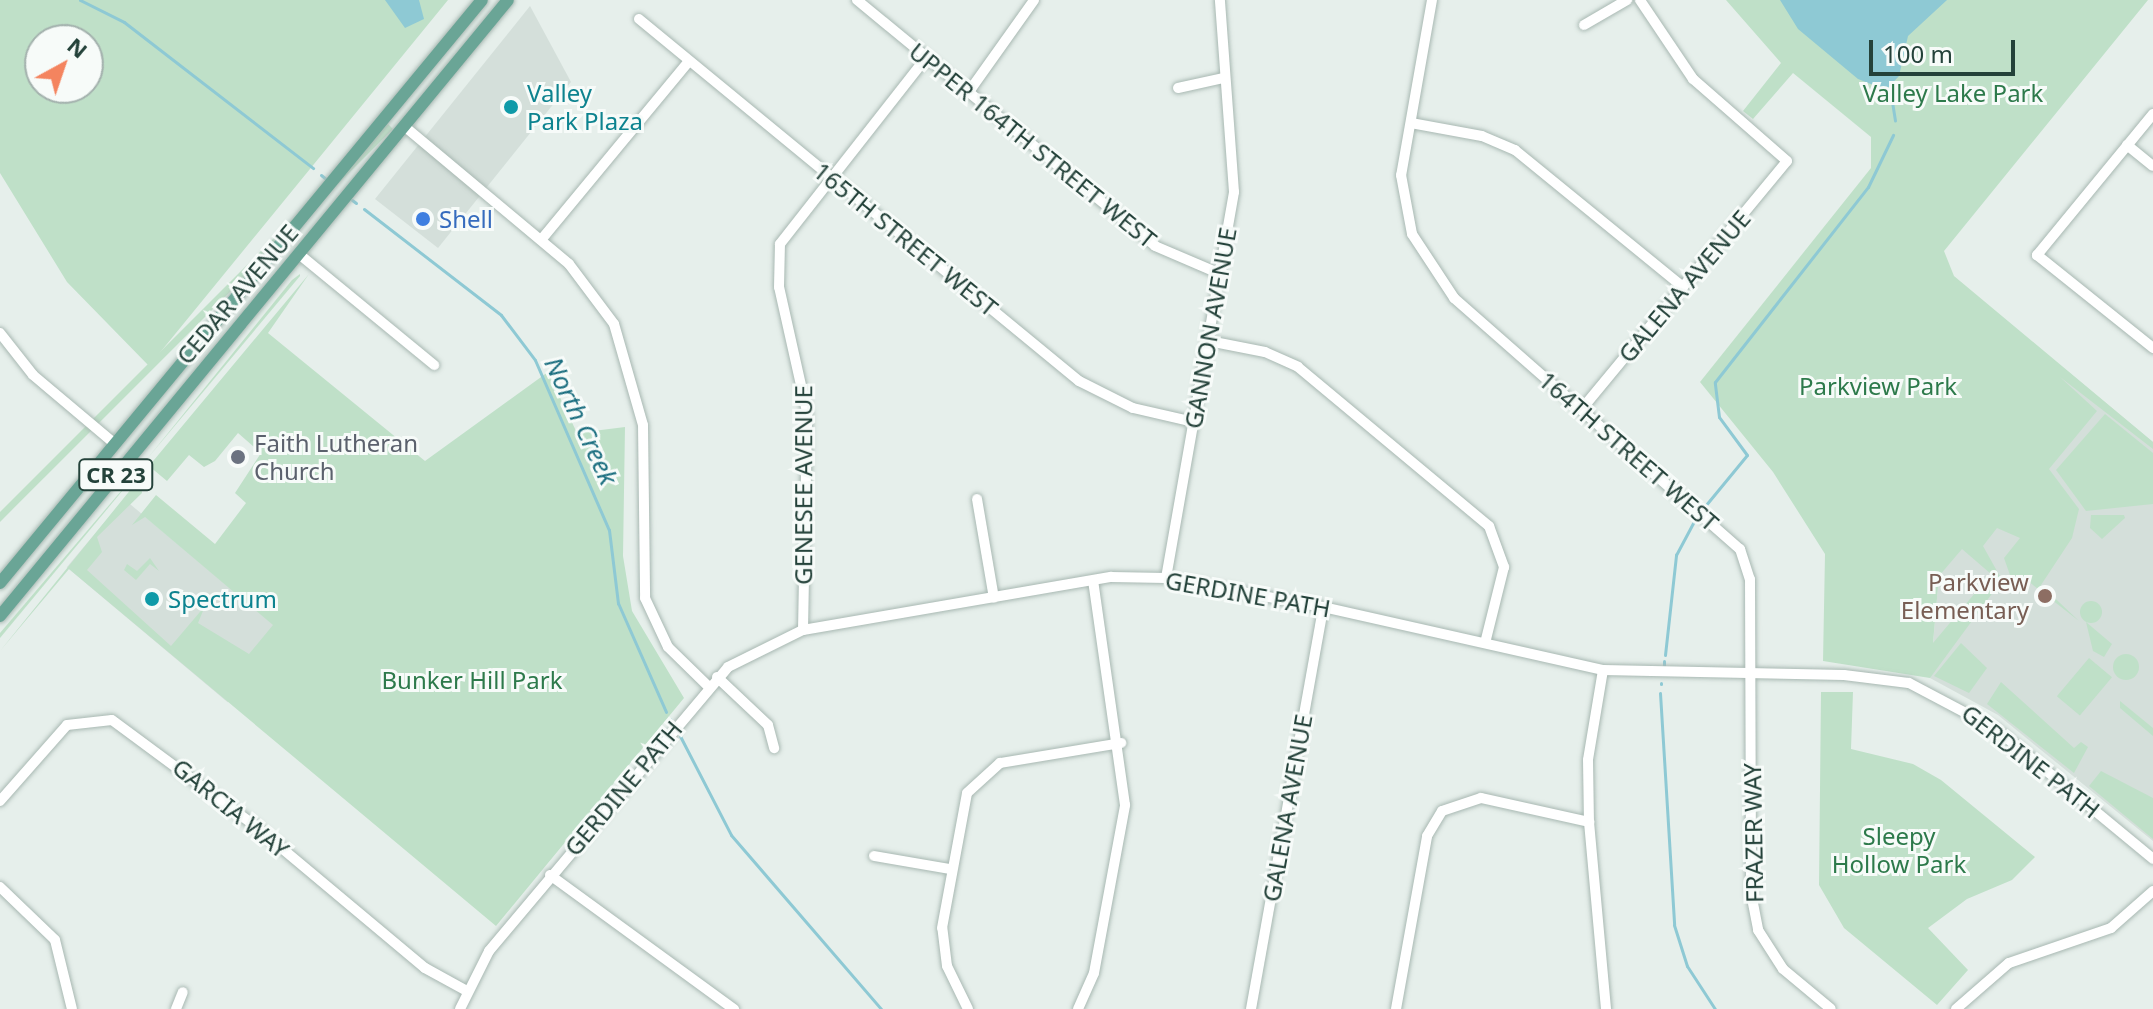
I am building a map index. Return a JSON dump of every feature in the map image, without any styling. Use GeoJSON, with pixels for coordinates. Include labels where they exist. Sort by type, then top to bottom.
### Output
{"type":"FeatureCollection","features":[{"type":"Feature","properties":{"kind":"main road","name":"CEDAR AVENUE"},"geometry":{"type":"LineString","coordinates":[[0,583],[482,0]]}},
{"type":"Feature","properties":{"kind":"main road","name":"CEDAR AVENUE"},"geometry":{"type":"LineString","coordinates":[[0,616],[508,0]]}},
{"type":"Feature","properties":{"kind":"main road"},"geometry":{"type":"LineString","coordinates":[[404,126],[428,66]]}},
{"type":"Feature","properties":{"kind":"street","name":"UPPER 164TH STREET WEST"},"geometry":{"type":"LineString","coordinates":[[857,0],[1155,246],[1218,273]]}},
{"type":"Feature","properties":{"kind":"street"},"geometry":{"type":"LineString","coordinates":[[968,93],[1034,0]]}},
{"type":"Feature","properties":{"kind":"street","name":"GANNON AVENUE"},"geometry":{"type":"LineString","coordinates":[[1166,578],[1209,341],[1236,166],[1224,78],[1220,0]]}},
{"type":"Feature","properties":{"kind":"street","name":"164TH STREET WEST"},"geometry":{"type":"LineString","coordinates":[[1432,0],[1402,191],[1427,264],[1454,298],[1740,549],[1750,579],[1751,675]]}},
{"type":"Feature","properties":{"kind":"street"},"geometry":{"type":"LineString","coordinates":[[1584,25],[1627,0]]}},
{"type":"Feature","properties":{"kind":"street","name":"GALENA AVENUE"},"geometry":{"type":"LineString","coordinates":[[1581,410],[1787,161],[1693,79],[1640,0]]}},
{"type":"Feature","properties":{"kind":"street","name":"165TH STREET WEST"},"geometry":{"type":"LineString","coordinates":[[639,19],[1079,381],[1133,408],[1194,422]]}},
{"type":"Feature","properties":{"kind":"street","name":"GENESEE AVENUE"},"geometry":{"type":"LineString","coordinates":[[803,630],[807,412],[777,262],[788,226],[926,58]]}},
{"type":"Feature","properties":{"kind":"street"},"geometry":{"type":"LineString","coordinates":[[541,240],[689,61]]}},
{"type":"Feature","properties":{"kind":"street"},"geometry":{"type":"LineString","coordinates":[[1178,88],[1224,78]]}},
{"type":"Feature","properties":{"kind":"street"},"geometry":{"type":"LineString","coordinates":[[2153,114],[2037,255],[2153,348]]}},
{"type":"Feature","properties":{"kind":"street"},"geometry":{"type":"LineString","coordinates":[[1411,123],[1482,136],[1515,150],[1683,287]]}},
{"type":"Feature","properties":{"kind":"street"},"geometry":{"type":"LineString","coordinates":[[404,126],[541,240],[592,291],[628,356],[643,425],[645,598],[668,647],[708,686]]}},
{"type":"Feature","properties":{"kind":"street"},"geometry":{"type":"LineString","coordinates":[[2127,145],[2153,166]]}},
{"type":"Feature","properties":{"kind":"street"},"geometry":{"type":"LineString","coordinates":[[299,254],[434,365]]}},
{"type":"Feature","properties":{"kind":"street"},"geometry":{"type":"LineString","coordinates":[[0,333],[33,375],[115,444]]}},
{"type":"Feature","properties":{"kind":"street"},"geometry":{"type":"LineString","coordinates":[[1209,341],[1298,367],[1489,526],[1504,567],[1485,643]]}},
{"type":"Feature","properties":{"kind":"street"},"geometry":{"type":"LineString","coordinates":[[977,499],[994,598]]}},
{"type":"Feature","properties":{"kind":"street","name":"GERDINE PATH"},"geometry":{"type":"LineString","coordinates":[[460,1009],[465,990],[550,875],[708,686],[755,650],[803,630],[1093,581],[1166,578],[1323,607],[1603,670],[1871,676],[1949,699],[2153,859]]}},
{"type":"Feature","properties":{"kind":"street"},"geometry":{"type":"LineString","coordinates":[[1078,1009],[1094,973],[1125,805],[1121,743],[1093,581]]}},
{"type":"Feature","properties":{"kind":"street","name":"GALENA AVENUE"},"geometry":{"type":"LineString","coordinates":[[1251,1009],[1323,607]]}},
{"type":"Feature","properties":{"kind":"street"},"geometry":{"type":"LineString","coordinates":[[1603,670],[1588,760],[1589,822],[1606,1009]]}},
{"type":"Feature","properties":{"kind":"street","name":"FRAZER WAY"},"geometry":{"type":"LineString","coordinates":[[1751,675],[1751,893],[1758,930],[1783,969],[1831,1009]]}},
{"type":"Feature","properties":{"kind":"street"},"geometry":{"type":"LineString","coordinates":[[717,677],[768,725],[774,748]]}},
{"type":"Feature","properties":{"kind":"street","name":"GARCIA WAY"},"geometry":{"type":"LineString","coordinates":[[0,801],[67,725],[112,720],[254,825],[425,968],[465,990]]}},
{"type":"Feature","properties":{"kind":"street"},"geometry":{"type":"LineString","coordinates":[[968,1009],[944,948],[950,869],[962,808],[986,771],[1121,743]]}},
{"type":"Feature","properties":{"kind":"street"},"geometry":{"type":"LineString","coordinates":[[1396,1009],[1427,836],[1442,811],[1481,798],[1589,822]]}},
{"type":"Feature","properties":{"kind":"street"},"geometry":{"type":"LineString","coordinates":[[874,856],[950,869]]}},
{"type":"Feature","properties":{"kind":"street"},"geometry":{"type":"LineString","coordinates":[[550,875],[734,1009]]}},
{"type":"Feature","properties":{"kind":"street"},"geometry":{"type":"LineString","coordinates":[[0,887],[55,940],[72,1009]]}},
{"type":"Feature","properties":{"kind":"street"},"geometry":{"type":"LineString","coordinates":[[1956,1009],[2009,963],[2111,928],[2153,891]]}},
{"type":"Feature","properties":{"kind":"street"},"geometry":{"type":"LineString","coordinates":[[176,1009],[183,992]]}},
{"type":"Feature","properties":{"kind":"shaded area"},"geometry":{"type":"Polygon","coordinates":[[[530,6],[571,82],[438,248],[375,199],[530,6]]]}},
{"type":"Feature","properties":{"kind":"shaded area","name":"Parkview Elementary"},"geometry":{"type":"Polygon","coordinates":[[[2066,370],[2153,442],[2153,841],[1998,715],[1930,678],[1944,518],[2066,370]]]}},
{"type":"Feature","properties":{"kind":"shaded area"},"geometry":{"type":"Polygon","coordinates":[[[124,499],[285,634],[228,702],[67,567],[124,499]]]}},
{"type":"Feature","properties":{"kind":"green space"},"geometry":{"type":"Polygon","coordinates":[[[0,0],[448,0],[149,366],[67,282],[0,173],[0,0]]]}},
{"type":"Feature","properties":{"kind":"green space"},"geometry":{"type":"Polygon","coordinates":[[[1726,0],[2148,0],[1944,251],[1954,276],[2153,442],[2153,449],[2060,377],[2097,411],[2049,469],[2079,509],[2072,538],[2041,585],[2079,621],[2028,581],[2011,578],[2004,558],[2020,538],[1997,528],[1983,546],[2002,580],[1930,678],[1823,661],[1825,554],[1773,472],[1700,382],[1871,168],[1871,137],[1793,73],[1753,119],[1743,111],[1781,63],[1726,0]],[[1962,549],[1939,576],[1933,643],[1991,574],[1962,549]]]}},
{"type":"Feature","properties":{"kind":"green space"},"geometry":{"type":"Polygon","coordinates":[[[388,124],[393,129],[0,522],[0,512],[388,124]]]}},
{"type":"Feature","properties":{"kind":"green space","name":"Bunker Hill Park"},"geometry":{"type":"Polygon","coordinates":[[[309,274],[268,333],[425,461],[548,372],[577,433],[625,427],[623,556],[632,611],[684,698],[496,926],[69,569],[0,651],[140,478],[142,493],[97,537],[102,552],[87,570],[171,646],[205,606],[198,623],[249,654],[273,625],[145,517],[132,525],[156,495],[215,544],[246,503],[235,493],[261,453],[238,433],[215,461],[204,467],[189,455],[167,481],[149,466],[309,274]]]}},
{"type":"Feature","properties":{"kind":"green space"},"geometry":{"type":"Polygon","coordinates":[[[300,276],[147,459],[292,280],[300,276]]]}},
{"type":"Feature","properties":{"kind":"green space"},"geometry":{"type":"Polygon","coordinates":[[[2105,414],[2153,453],[2153,504],[2086,511],[2056,470],[2105,414]]]}},
{"type":"Feature","properties":{"kind":"green space"},"geometry":{"type":"Polygon","coordinates":[[[133,478],[0,638],[0,633],[133,478]]]}},
{"type":"Feature","properties":{"kind":"green space"},"geometry":{"type":"Polygon","coordinates":[[[2091,515],[2124,515],[2125,518],[2102,539],[2090,528],[2091,515]]]}},
{"type":"Feature","properties":{"kind":"green space"},"geometry":{"type":"Polygon","coordinates":[[[150,558],[159,571],[150,564],[136,580],[124,570],[127,564],[137,571],[150,558]]]}},
{"type":"Feature","properties":{"kind":"green space"},"geometry":{"type":"Polygon","coordinates":[[[2087,601],[2095,601],[2102,612],[2095,623],[2087,623],[2080,616],[2080,608],[2087,601]]]}},
{"type":"Feature","properties":{"kind":"green space"},"geometry":{"type":"Polygon","coordinates":[[[2086,622],[2112,644],[2104,657],[2093,651],[2086,622]]]}},
{"type":"Feature","properties":{"kind":"green space"},"geometry":{"type":"Polygon","coordinates":[[[1961,643],[1987,668],[1969,693],[1934,676],[1961,643]]]}},
{"type":"Feature","properties":{"kind":"green space"},"geometry":{"type":"Polygon","coordinates":[[[2126,654],[2135,658],[2139,667],[2135,676],[2126,680],[2117,676],[2113,667],[2117,658],[2126,654]]]}},
{"type":"Feature","properties":{"kind":"green space"},"geometry":{"type":"Polygon","coordinates":[[[2089,658],[2112,677],[2080,716],[2057,696],[2089,658]]]}},
{"type":"Feature","properties":{"kind":"green space"},"geometry":{"type":"Polygon","coordinates":[[[2001,682],[2074,748],[2081,742],[2088,747],[2074,773],[1987,704],[2001,682]]]}},
{"type":"Feature","properties":{"kind":"green space","name":"Sleepy Hollow Park"},"geometry":{"type":"Polygon","coordinates":[[[1821,692],[1853,692],[1851,749],[1913,764],[1941,780],[2035,857],[2012,880],[1967,899],[1928,928],[1968,970],[1937,1005],[1844,928],[1819,885],[1821,692]]]}},
{"type":"Feature","properties":{"kind":"green space"},"geometry":{"type":"Polygon","coordinates":[[[2120,701],[2153,728],[2153,736],[2120,708],[2120,701]]]}},
{"type":"Feature","properties":{"kind":"green space"},"geometry":{"type":"Polygon","coordinates":[[[2101,771],[2153,798],[2153,839],[2089,786],[2101,771]]]}},
{"type":"Feature","properties":{"kind":"water"},"geometry":{"type":"Polygon","coordinates":[[[385,0],[419,0],[424,19],[405,28],[385,0]]]}},
{"type":"Feature","properties":{"kind":"water"},"geometry":{"type":"Polygon","coordinates":[[[1780,0],[1947,0],[1908,36],[1899,76],[1886,90],[1858,79],[1798,29],[1780,0]]]}},
{"type":"Feature","properties":{"kind":"waterway","name":"North Creek"},"geometry":{"type":"LineString","coordinates":[[80,0],[124,22],[313,168]]}},
{"type":"Feature","properties":{"kind":"waterway"},"geometry":{"type":"LineString","coordinates":[[1890,89],[1895,121]]}},
{"type":"Feature","properties":{"kind":"waterway"},"geometry":{"type":"LineString","coordinates":[[1705,506],[1747,455],[1719,417],[1715,382],[1868,187],[1893,135]]}},
{"type":"Feature","properties":{"kind":"waterway","name":"North Creek"},"geometry":{"type":"LineString","coordinates":[[321,175],[326,179]]}},
{"type":"Feature","properties":{"kind":"waterway","name":"North Creek"},"geometry":{"type":"LineString","coordinates":[[352,200],[356,203]]}},
{"type":"Feature","properties":{"kind":"waterway","name":"North Creek"},"geometry":{"type":"LineString","coordinates":[[364,209],[501,315],[535,360],[609,530],[618,603],[666,712]]}},
{"type":"Feature","properties":{"kind":"waterway"},"geometry":{"type":"LineString","coordinates":[[1665,655],[1676,555],[1695,520]]}},
{"type":"Feature","properties":{"kind":"waterway"},"geometry":{"type":"LineString","coordinates":[[1664,661],[1664,666]]}},
{"type":"Feature","properties":{"kind":"waterway"},"geometry":{"type":"LineString","coordinates":[[1660,693],[1674,925],[1687,966],[1715,1009]]}},
{"type":"Feature","properties":{"kind":"waterway","name":"North Creek"},"geometry":{"type":"LineString","coordinates":[[680,736],[731,835],[881,1009]]}},
{"type":"Feature","properties":{"kind":"place","name":"Valley Park Plaza"},"geometry":{"type":"Point","coordinates":[511,107]}},
{"type":"Feature","properties":{"kind":"place","name":"Shell"},"geometry":{"type":"Point","coordinates":[423,219]}},
{"type":"Feature","properties":{"kind":"place","name":"Faith Lutheran Church"},"geometry":{"type":"Point","coordinates":[238,457]}},
{"type":"Feature","properties":{"kind":"place","name":"Parkview Elementary"},"geometry":{"type":"Point","coordinates":[2045,596]}},
{"type":"Feature","properties":{"kind":"place","name":"Spectrum"},"geometry":{"type":"Point","coordinates":[152,599]}},
{"type":"Feature","properties":{"kind":"park label","name":"Valley Lake Park"},"geometry":{"type":"Point","coordinates":[1953,93]}},
{"type":"Feature","properties":{"kind":"park label","name":"Parkview Park"},"geometry":{"type":"Point","coordinates":[1878,386]}}]}
